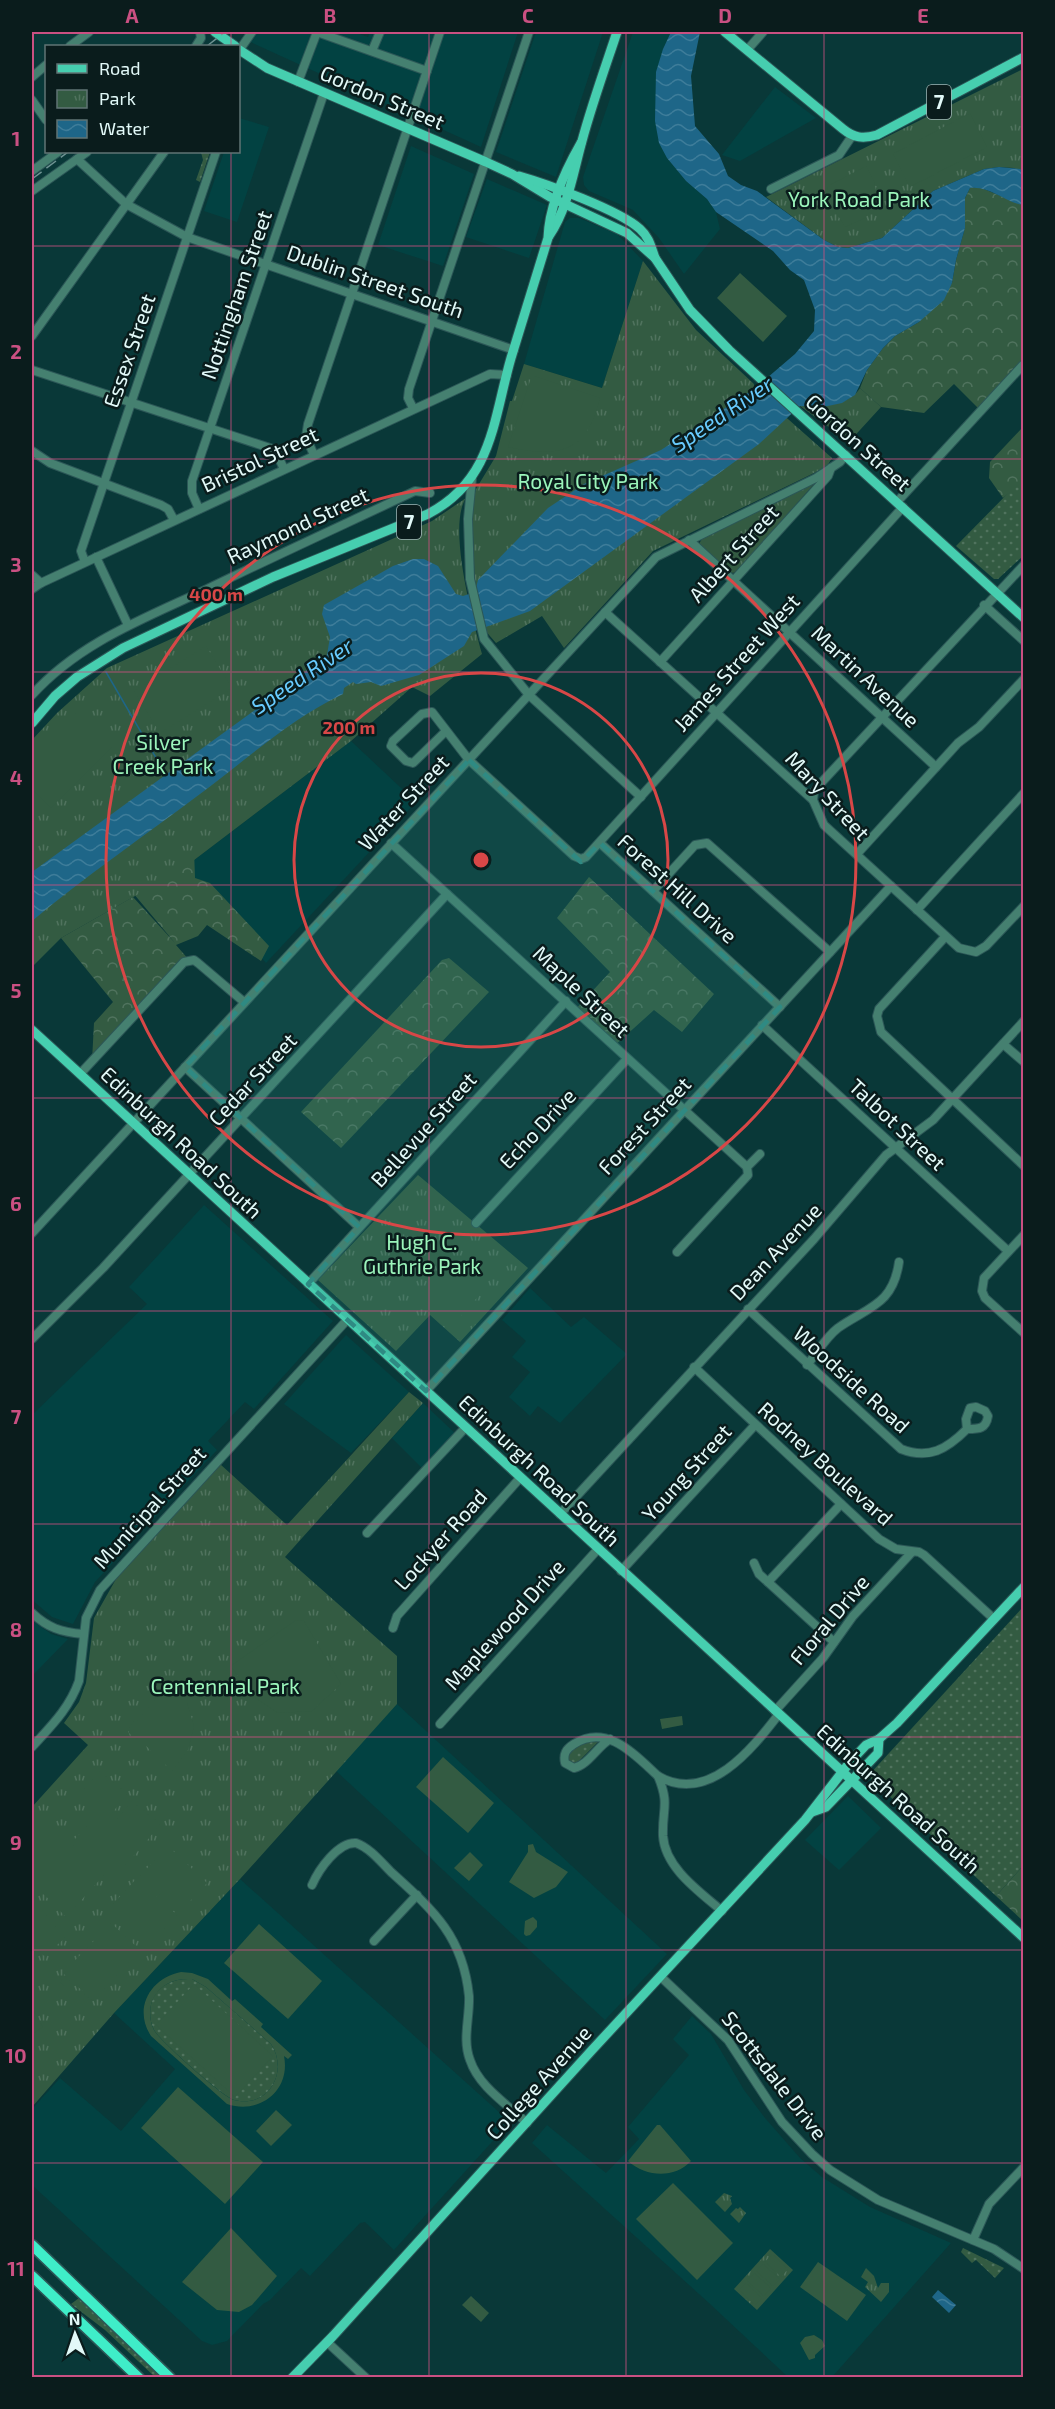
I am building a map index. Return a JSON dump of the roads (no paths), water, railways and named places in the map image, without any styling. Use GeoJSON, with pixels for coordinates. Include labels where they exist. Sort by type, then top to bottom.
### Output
{"type":"FeatureCollection","features":[{"type":"Feature","properties":{"kind":"highway"},"geometry":{"type":"LineString","coordinates":[[32,2245],[170,2378]]}},
{"type":"Feature","properties":{"kind":"highway"},"geometry":{"type":"LineString","coordinates":[[32,2276],[139,2378]]}},
{"type":"Feature","properties":{"kind":"main road","name":"Gordon Street"},"geometry":{"type":"LineString","coordinates":[[215,32],[232,45]]}},
{"type":"Feature","properties":{"kind":"main road"},"geometry":{"type":"LineString","coordinates":[[222,32],[233,45]]}},
{"type":"Feature","properties":{"kind":"main road","name":"7"},"geometry":{"type":"LineString","coordinates":[[32,723],[55,696],[77,677],[123,648],[273,577],[428,514],[456,495],[472,478],[489,444],[514,350],[548,238],[548,225],[564,192],[617,32]]}},
{"type":"Feature","properties":{"kind":"main road"},"geometry":{"type":"LineString","coordinates":[[725,32],[852,136]]}},
{"type":"Feature","properties":{"kind":"main road","name":"Gordon Street"},"geometry":{"type":"LineString","coordinates":[[240,51],[267,68],[486,162],[512,174],[560,202],[620,228],[655,258],[690,310],[763,383],[846,455],[1023,618]]}},
{"type":"Feature","properties":{"kind":"main road","name":"7"},"geometry":{"type":"LineString","coordinates":[[852,136],[863,138],[876,135],[1023,57]]}},
{"type":"Feature","properties":{"kind":"main road","name":"Gordon Street"},"geometry":{"type":"LineString","coordinates":[[512,174],[564,192],[632,223],[649,239],[655,258]]}},
{"type":"Feature","properties":{"kind":"main road","name":"Edinburgh Road South"},"geometry":{"type":"LineString","coordinates":[[32,1030],[1023,1938]]}},
{"type":"Feature","properties":{"kind":"main road"},"geometry":{"type":"LineString","coordinates":[[812,1812],[842,1771],[866,1745],[879,1739],[1023,1587]]}},
{"type":"Feature","properties":{"kind":"main road"},"geometry":{"type":"LineString","coordinates":[[812,1812],[825,1807],[878,1752],[879,1739]]}},
{"type":"Feature","properties":{"kind":"main road","name":"College Avenue"},"geometry":{"type":"LineString","coordinates":[[292,2378],[812,1812]]}},
{"type":"Feature","properties":{"kind":"street"},"geometry":{"type":"LineString","coordinates":[[71,45],[89,32]]}},
{"type":"Feature","properties":{"kind":"street"},"geometry":{"type":"LineString","coordinates":[[239,45],[252,32]]}},
{"type":"Feature","properties":{"kind":"street"},"geometry":{"type":"LineString","coordinates":[[298,82],[317,32],[427,71]]}},
{"type":"Feature","properties":{"kind":"street"},"geometry":{"type":"LineString","coordinates":[[372,51],[380,32]]}},
{"type":"Feature","properties":{"kind":"street"},"geometry":{"type":"LineString","coordinates":[[314,455],[306,437],[306,429],[440,32]]}},
{"type":"Feature","properties":{"kind":"street"},"geometry":{"type":"LineString","coordinates":[[413,408],[408,398],[408,389],[529,32]]}},
{"type":"Feature","properties":{"kind":"street"},"geometry":{"type":"LineString","coordinates":[[747,49],[763,32]]}},
{"type":"Feature","properties":{"kind":"street"},"geometry":{"type":"LineString","coordinates":[[32,77],[45,66]]}},
{"type":"Feature","properties":{"kind":"street","name":"Nottingham Street"},"geometry":{"type":"LineString","coordinates":[[199,508],[191,485],[324,93]]}},
{"type":"Feature","properties":{"kind":"street"},"geometry":{"type":"LineString","coordinates":[[32,100],[45,119]]}},
{"type":"Feature","properties":{"kind":"street"},"geometry":{"type":"LineString","coordinates":[[771,189],[839,154],[852,136]]}},
{"type":"Feature","properties":{"kind":"street"},"geometry":{"type":"LineString","coordinates":[[32,171],[57,153]]}},
{"type":"Feature","properties":{"kind":"street"},"geometry":{"type":"LineString","coordinates":[[32,191],[86,153]]}},
{"type":"Feature","properties":{"kind":"street"},"geometry":{"type":"LineString","coordinates":[[32,336],[163,153]]}},
{"type":"Feature","properties":{"kind":"street","name":"Essex Street"},"geometry":{"type":"LineString","coordinates":[[85,562],[81,551],[216,153]]}},
{"type":"Feature","properties":{"kind":"street","name":"Dublin Street South"},"geometry":{"type":"LineString","coordinates":[[77,159],[126,204],[188,237],[514,350]]}},
{"type":"Feature","properties":{"kind":"street","name":"James Street West"},"geometry":{"type":"LineString","coordinates":[[600,843],[1023,365]]}},
{"type":"Feature","properties":{"kind":"street"},"geometry":{"type":"LineString","coordinates":[[32,370],[270,448],[276,452],[284,469]]}},
{"type":"Feature","properties":{"kind":"street","name":"Bristol Street"},"geometry":{"type":"LineString","coordinates":[[32,590],[41,583],[413,408],[490,374],[507,375]]}},
{"type":"Feature","properties":{"kind":"street"},"geometry":{"type":"LineString","coordinates":[[32,451],[50,463],[161,505],[168,509],[174,520]]}},
{"type":"Feature","properties":{"kind":"street","name":"Water Street"},"geometry":{"type":"LineString","coordinates":[[32,1233],[656,557],[816,478],[846,455]]}},
{"type":"Feature","properties":{"kind":"street","name":"Albert Street"},"geometry":{"type":"LineString","coordinates":[[660,662],[828,476],[831,468]]}},
{"type":"Feature","properties":{"kind":"street"},"geometry":{"type":"LineString","coordinates":[[472,478],[468,519],[469,563],[472,592],[480,628],[487,643],[529,695],[641,797]]}},
{"type":"Feature","properties":{"kind":"street","name":"Raymond Street"},"geometry":{"type":"LineString","coordinates":[[32,695],[78,654],[128,625],[415,491],[430,493]]}},
{"type":"Feature","properties":{"kind":"street","name":"Martin Avenue"},"geometry":{"type":"LineString","coordinates":[[689,540],[936,767]]}},
{"type":"Feature","properties":{"kind":"street"},"geometry":{"type":"LineString","coordinates":[[96,557],[128,625]]}},
{"type":"Feature","properties":{"kind":"street"},"geometry":{"type":"LineString","coordinates":[[813,801],[814,792],[820,784],[1023,565]]}},
{"type":"Feature","properties":{"kind":"street"},"geometry":{"type":"LineString","coordinates":[[32,575],[41,583]]}},
{"type":"Feature","properties":{"kind":"street"},"geometry":{"type":"LineString","coordinates":[[984,605],[1023,641]]}},
{"type":"Feature","properties":{"kind":"street","name":"Mary Street"},"geometry":{"type":"LineString","coordinates":[[605,612],[813,801],[824,825],[959,948],[976,952],[986,946],[1023,906]]}},
{"type":"Feature","properties":{"kind":"street"},"geometry":{"type":"LineString","coordinates":[[857,854],[958,743],[979,727],[1023,680]]}},
{"type":"Feature","properties":{"kind":"street","name":"Forest Hill Drive"},"geometry":{"type":"LineString","coordinates":[[446,731],[414,763],[406,761],[391,746],[393,741],[428,712],[434,715],[469,760],[578,858],[586,857],[600,843],[780,1007]]}},
{"type":"Feature","properties":{"kind":"street"},"geometry":{"type":"LineString","coordinates":[[917,910],[1023,793]]}},
{"type":"Feature","properties":{"kind":"street","name":"Maple Street"},"geometry":{"type":"LineString","coordinates":[[391,843],[747,1167]]}},
{"type":"Feature","properties":{"kind":"street"},"geometry":{"type":"LineString","coordinates":[[652,891],[695,845],[707,843],[830,952]]}},
{"type":"Feature","properties":{"kind":"street","name":"Forest Street"},"geometry":{"type":"LineString","coordinates":[[426,1391],[891,886]]}},
{"type":"Feature","properties":{"kind":"street","name":"Cedar Street"},"geometry":{"type":"LineString","coordinates":[[32,1339],[99,1273],[447,894]]}},
{"type":"Feature","properties":{"kind":"street"},"geometry":{"type":"LineString","coordinates":[[945,937],[879,1009],[877,1016],[881,1032],[1023,1166]]}},
{"type":"Feature","properties":{"kind":"street"},"geometry":{"type":"LineString","coordinates":[[80,1074],[184,962],[194,960],[244,1002]]}},
{"type":"Feature","properties":{"kind":"street","name":"Bellevue Street"},"geometry":{"type":"LineString","coordinates":[[308,1284],[566,1001]]}},
{"type":"Feature","properties":{"kind":"street","name":"Dean Avenue"},"geometry":{"type":"LineString","coordinates":[[560,1514],[814,1239],[886,1155],[933,1120],[1023,1022]]}},
{"type":"Feature","properties":{"kind":"street","name":"Talbot Street"},"geometry":{"type":"LineString","coordinates":[[762,1025],[1008,1251]]}},
{"type":"Feature","properties":{"kind":"street"},"geometry":{"type":"LineString","coordinates":[[1003,1044],[1023,1062]]}},
{"type":"Feature","properties":{"kind":"street","name":"Echo Drive"},"geometry":{"type":"LineString","coordinates":[[476,1223],[627,1059]]}},
{"type":"Feature","properties":{"kind":"street"},"geometry":{"type":"LineString","coordinates":[[185,1067],[359,1227]]}},
{"type":"Feature","properties":{"kind":"street"},"geometry":{"type":"LineString","coordinates":[[677,1252],[748,1175],[747,1167],[760,1154]]}},
{"type":"Feature","properties":{"kind":"street"},"geometry":{"type":"LineString","coordinates":[[1023,1235],[984,1278],[982,1291],[985,1298],[1023,1333]]}},
{"type":"Feature","properties":{"kind":"street"},"geometry":{"type":"LineString","coordinates":[[807,1365],[837,1329],[883,1300],[898,1273],[899,1262]]}},
{"type":"Feature","properties":{"kind":"street","name":"Woodside Road"},"geometry":{"type":"LineString","coordinates":[[748,1310],[901,1449],[918,1454],[934,1453],[953,1443],[967,1429]]}},
{"type":"Feature","properties":{"kind":"street","name":"Municipal Street"},"geometry":{"type":"LineString","coordinates":[[32,1747],[61,1716],[75,1691],[81,1667],[86,1618],[100,1590],[347,1320]]}},
{"type":"Feature","properties":{"kind":"street","name":"Rodney Boulevard"},"geometry":{"type":"LineString","coordinates":[[694,1367],[879,1539],[896,1549],[924,1555],[994,1618]]}},
{"type":"Feature","properties":{"kind":"street","name":"Young Street"},"geometry":{"type":"LineString","coordinates":[[621,1571],[755,1425]]}},
{"type":"Feature","properties":{"kind":"street"},"geometry":{"type":"LineString","coordinates":[[367,1533],[465,1428]]}},
{"type":"Feature","properties":{"kind":"street","name":"Lockyer Road"},"geometry":{"type":"LineString","coordinates":[[393,1628],[397,1616],[520,1479]]}},
{"type":"Feature","properties":{"kind":"street"},"geometry":{"type":"LineString","coordinates":[[768,1582],[841,1504]]}},
{"type":"Feature","properties":{"kind":"street","name":"Maplewood Drive"},"geometry":{"type":"LineString","coordinates":[[440,1724],[597,1549]]}},
{"type":"Feature","properties":{"kind":"street","name":"Floral Drive"},"geometry":{"type":"LineString","coordinates":[[658,1776],[679,1784],[696,1783],[709,1779],[733,1765],[745,1754],[854,1616],[912,1552]]}},
{"type":"Feature","properties":{"kind":"street"},"geometry":{"type":"LineString","coordinates":[[754,1563],[759,1574],[834,1642]]}},
{"type":"Feature","properties":{"kind":"street"},"geometry":{"type":"LineString","coordinates":[[32,1613],[44,1624],[56,1630],[83,1634]]}},
{"type":"Feature","properties":{"kind":"street"},"geometry":{"type":"LineString","coordinates":[[610,1739],[595,1750],[581,1766],[574,1768],[565,1763],[565,1751],[576,1742],[589,1737],[610,1739],[625,1746],[658,1776],[666,1799],[663,1838],[669,1857],[676,1867],[722,1911]]}},
{"type":"Feature","properties":{"kind":"street"},"geometry":{"type":"LineString","coordinates":[[312,1885],[316,1874],[345,1844],[356,1843],[417,1895],[442,1921],[460,1959],[468,1996],[467,2045],[473,2067],[490,2090],[527,2123]]}},
{"type":"Feature","properties":{"kind":"street"},"geometry":{"type":"LineString","coordinates":[[374,1941],[417,1895]]}},
{"type":"Feature","properties":{"kind":"street","name":"Scottsdale Drive"},"geometry":{"type":"LineString","coordinates":[[661,1977],[728,2040],[782,2122],[812,2154],[830,2169],[878,2200],[1002,2253],[1023,2269]]}},
{"type":"Feature","properties":{"kind":"street"},"geometry":{"type":"LineString","coordinates":[[973,2240],[989,2204],[1023,2167]]}},
{"type":"Feature","properties":{"kind":"street"},"geometry":{"type":"LineString","coordinates":[[327,2342],[366,2378]]}},
{"type":"Feature","properties":{"kind":"water","name":"Speed River"},"geometry":{"type":"Polygon","coordinates":[[[671,32],[700,32],[691,76],[695,126],[719,154],[728,176],[741,185],[757,191],[824,240],[838,247],[848,248],[882,238],[933,191],[984,169],[999,167],[1023,171],[1023,205],[984,189],[970,188],[965,198],[965,228],[952,283],[944,300],[919,322],[895,336],[883,348],[867,370],[855,395],[842,403],[823,407],[800,406],[759,444],[530,611],[472,632],[464,646],[419,675],[381,686],[371,682],[356,684],[353,682],[344,688],[343,694],[305,715],[269,741],[32,921],[32,872],[299,678],[317,660],[322,660],[327,655],[330,637],[322,614],[324,605],[393,566],[413,559],[424,559],[438,566],[456,594],[463,596],[475,592],[478,580],[548,508],[584,484],[661,450],[754,389],[795,354],[814,331],[815,310],[804,280],[790,270],[773,251],[716,212],[707,199],[686,181],[667,158],[659,143],[655,121],[656,72],[671,32]]]}},
{"type":"Feature","properties":{"kind":"water"},"geometry":{"type":"Polygon","coordinates":[[[938,2290],[956,2305],[949,2313],[932,2297],[938,2290]]]}},
{"type":"Feature","properties":{"kind":"waterway"},"geometry":{"type":"LineString","coordinates":[[106,672],[166,775]]}},
{"type":"Feature","properties":{"kind":"railway"},"geometry":{"type":"LineString","coordinates":[[208,45],[225,32]]}},
{"type":"Feature","properties":{"kind":"railway"},"geometry":{"type":"LineString","coordinates":[[32,179],[67,153]]}},
{"type":"Feature","properties":{"kind":"park label","name":"York Road Park"},"geometry":{"type":"Point","coordinates":[859,200]}},
{"type":"Feature","properties":{"kind":"park label","name":"Royal City Park"},"geometry":{"type":"Point","coordinates":[588,482]}},
{"type":"Feature","properties":{"kind":"park label","name":"Silver Creek Park"},"geometry":{"type":"Point","coordinates":[163,755]}},
{"type":"Feature","properties":{"kind":"park label","name":"Hugh C. Guthrie Park"},"geometry":{"type":"Point","coordinates":[422,1255]}},
{"type":"Feature","properties":{"kind":"park label","name":"Centennial Park"},"geometry":{"type":"Point","coordinates":[225,1687]}}]}
